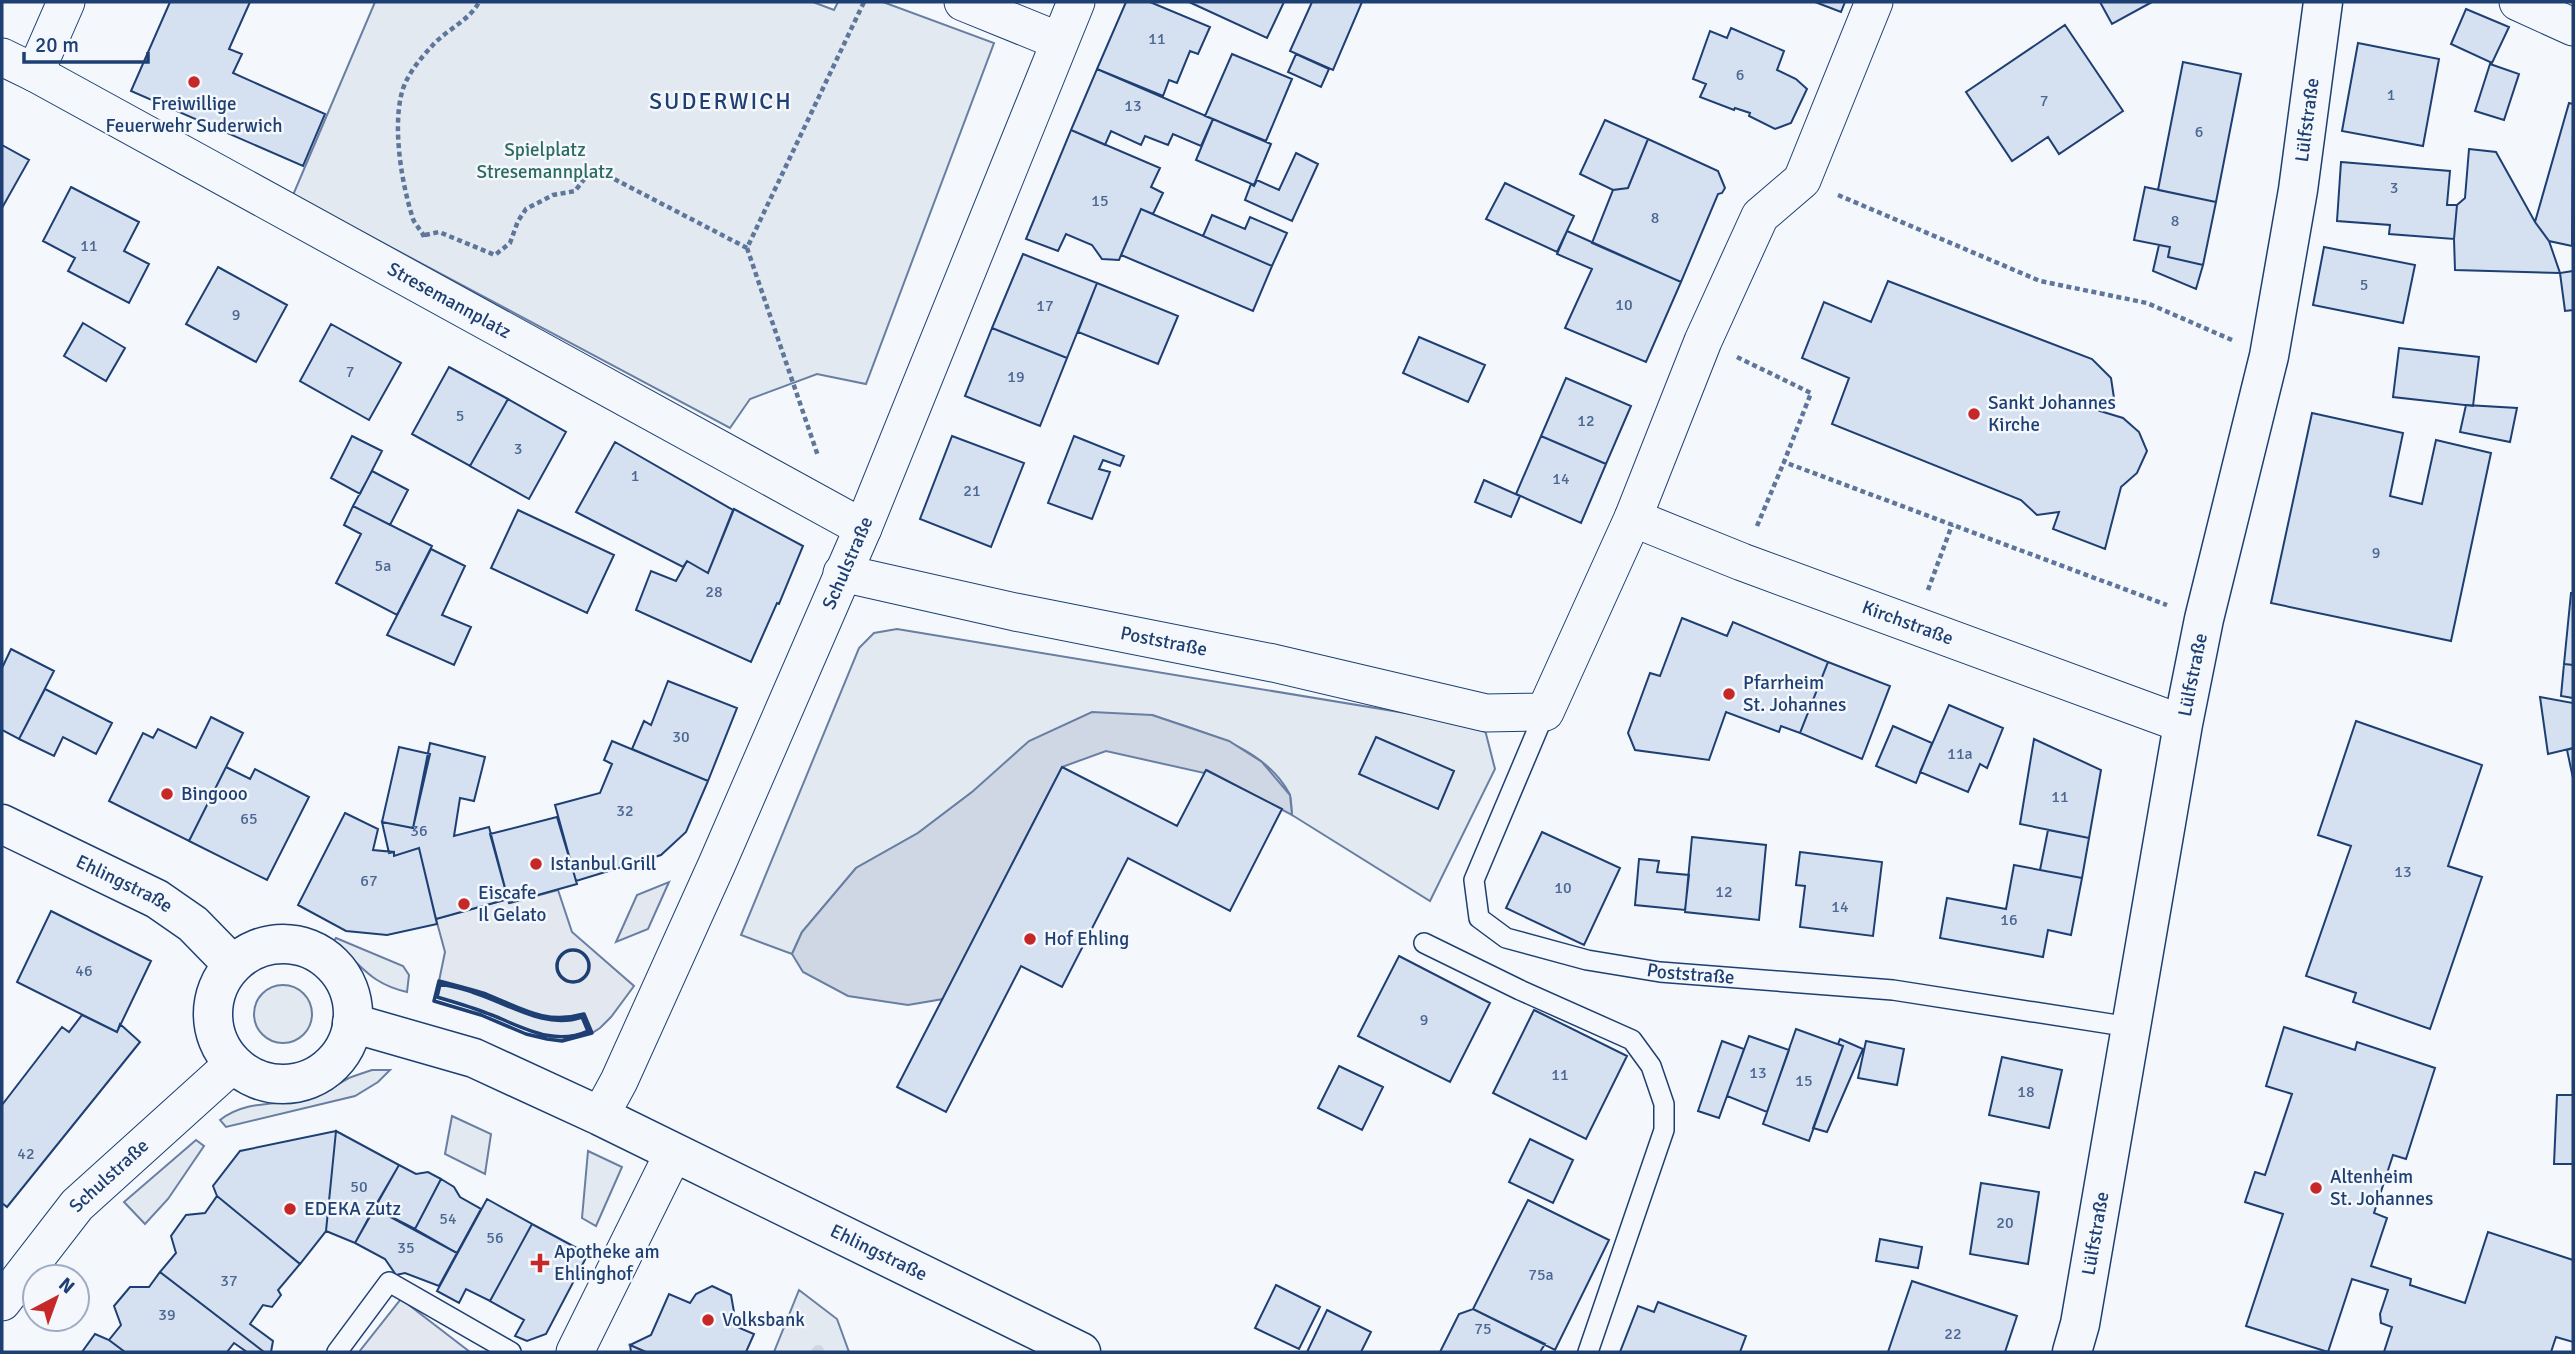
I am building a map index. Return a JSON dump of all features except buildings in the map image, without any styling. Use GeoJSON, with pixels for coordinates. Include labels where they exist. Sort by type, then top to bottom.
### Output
{"type":"FeatureCollection","features":[{"type":"Feature","properties":{"kind":"street"},"geometry":{"type":"LineString","coordinates":[[35,73],[66,2]]}},
{"type":"Feature","properties":{"kind":"street"},"geometry":{"type":"LineString","coordinates":[[963,2],[1059,41]]}},
{"type":"Feature","properties":{"kind":"street","name":"Schulstraße"},"geometry":{"type":"LineString","coordinates":[[600,1116],[619,1081],[717,864],[863,528],[1076,2]]}},
{"type":"Feature","properties":{"kind":"street"},"geometry":{"type":"LineString","coordinates":[[1545,712],[1633,518],[1703,341],[1760,216],[1802,180],[1874,2]]}},
{"type":"Feature","properties":{"kind":"street","name":"Lülfstraße"},"geometry":{"type":"LineString","coordinates":[[2072,1352],[2083,1311],[2183,723],[2204,619],[2269,356],[2298,190],[2323,2]]}},
{"type":"Feature","properties":{"kind":"street"},"geometry":{"type":"LineString","coordinates":[[2518,2],[2573,27]]}},
{"type":"Feature","properties":{"kind":"street","name":"Stresemannplatz"},"geometry":{"type":"LineString","coordinates":[[2,57],[863,528]]}},
{"type":"Feature","properties":{"kind":"street","name":"Kirchstraße"},"geometry":{"type":"LineString","coordinates":[[1633,518],[1742,562],[2183,723]]}},
{"type":"Feature","properties":{"kind":"street","name":"Poststraße"},"geometry":{"type":"LineString","coordinates":[[842,573],[1015,612],[1273,663],[1486,713],[1545,712]]}},
{"type":"Feature","properties":{"kind":"street","name":"Ehlingstraße"},"geometry":{"type":"LineString","coordinates":[[2,824],[157,899],[193,924],[232,964]]}},
{"type":"Feature","properties":{"kind":"street"},"geometry":{"type":"LineString","coordinates":[[276,943],[302,946],[324,957],[341,975],[351,999],[352,1023],[346,1045],[333,1063],[316,1076],[294,1084],[272,1084],[251,1077],[233,1064],[214,1032],[214,996],[232,964],[252,950],[276,943]]}},
{"type":"Feature","properties":{"kind":"street","name":"Ehlingstraße"},"geometry":{"type":"LineString","coordinates":[[352,1023],[474,1058],[600,1116],[1081,1352]]}},
{"type":"Feature","properties":{"kind":"street","name":"Schulstraße"},"geometry":{"type":"LineString","coordinates":[[2,1302],[77,1205],[233,1064]]}},
{"type":"Feature","properties":{"kind":"street"},"geometry":{"type":"LineString","coordinates":[[575,1352],[673,1154]]}},
{"type":"Feature","properties":{"kind":"lane","name":"Poststraße"},"geometry":{"type":"LineString","coordinates":[[1545,712],[1474,880],[1479,918],[1506,938],[1587,960],[1660,972],[1893,990],[2130,1027]]}},
{"type":"Feature","properties":{"kind":"lane"},"geometry":{"type":"LineString","coordinates":[[1424,943],[1632,1040],[1651,1066],[1664,1104],[1664,1130],[1588,1352]]}},
{"type":"Feature","properties":{"kind":"lane"},"geometry":{"type":"LineString","coordinates":[[337,1352],[389,1282],[512,1352]]}},
{"type":"Feature","properties":{"kind":"path"},"geometry":{"type":"LineString","coordinates":[[425,235],[414,222],[402,164],[398,136],[401,94],[416,63],[443,34],[475,10],[479,2]]}},
{"type":"Feature","properties":{"kind":"path"},"geometry":{"type":"LineString","coordinates":[[747,248],[864,2]]}},
{"type":"Feature","properties":{"kind":"path"},"geometry":{"type":"LineString","coordinates":[[425,235],[439,232],[495,255],[510,243],[518,221],[526,209],[553,195],[575,191],[593,168],[747,248],[822,468]]}},
{"type":"Feature","properties":{"kind":"path"},"geometry":{"type":"LineString","coordinates":[[1802,180],[2040,281],[2147,303],[2269,356]]}},
{"type":"Feature","properties":{"kind":"path"},"geometry":{"type":"LineString","coordinates":[[404,276],[425,235]]}},
{"type":"Feature","properties":{"kind":"path"},"geometry":{"type":"LineString","coordinates":[[1703,341],[1811,393],[1742,562]]}},
{"type":"Feature","properties":{"kind":"path"},"geometry":{"type":"LineString","coordinates":[[1784,462],[2204,619]]}},
{"type":"Feature","properties":{"kind":"path"},"geometry":{"type":"LineString","coordinates":[[1931,582],[1952,525]]}},
{"type":"Feature","properties":{"kind":"green space","name":"Spielplatz Stresemannplatz"},"geometry":{"type":"Polygon","coordinates":[[[375,2],[813,2],[834,10],[838,2],[883,2],[994,43],[866,384],[817,374],[750,399],[730,428],[293,195],[375,2]]]}},
{"type":"Feature","properties":{"kind":"green space"},"geometry":{"type":"Polygon","coordinates":[[[897,629],[1484,726],[1495,769],[1430,901],[1292,815],[1290,795],[1277,776],[1246,751],[1209,734],[1152,715],[972,792],[918,833],[856,868],[802,932],[792,954],[741,935],[859,648],[874,633],[897,629]]]}},
{"type":"Feature","properties":{"kind":"green space"},"geometry":{"type":"Polygon","coordinates":[[[336,938],[403,966],[409,975],[407,992],[383,983],[366,972],[333,942],[336,938]]]}},
{"type":"Feature","properties":{"kind":"green space"},"geometry":{"type":"Polygon","coordinates":[[[440,984],[486,997],[540,1018],[568,1020],[582,1017],[588,1031],[562,1037],[537,1033],[437,997],[440,984]]]}},
{"type":"Feature","properties":{"kind":"green space"},"geometry":{"type":"Polygon","coordinates":[[[277,985],[289,985],[304,993],[312,1008],[312,1020],[304,1035],[289,1043],[277,1043],[262,1035],[254,1020],[254,1008],[262,993],[277,985]]]}},
{"type":"Feature","properties":{"kind":"green space"},"geometry":{"type":"Polygon","coordinates":[[[372,1070],[390,1070],[378,1082],[355,1096],[226,1127],[220,1120],[230,1113],[252,1106],[313,1097],[347,1079],[372,1070]]]}},
{"type":"Feature","properties":{"kind":"green space"},"geometry":{"type":"Polygon","coordinates":[[[452,1116],[491,1134],[485,1174],[445,1154],[452,1116]]]}},
{"type":"Feature","properties":{"kind":"green space"},"geometry":{"type":"Polygon","coordinates":[[[196,1140],[204,1146],[168,1199],[145,1224],[124,1202],[196,1140]]]}},
{"type":"Feature","properties":{"kind":"green space"},"geometry":{"type":"Polygon","coordinates":[[[588,1151],[622,1167],[596,1226],[582,1218],[588,1151]]]}},
{"type":"Feature","properties":{"kind":"green space"},"geometry":{"type":"Polygon","coordinates":[[[799,1290],[837,1319],[849,1352],[774,1352],[799,1290]]]}},
{"type":"Feature","properties":{"kind":"shaded area"},"geometry":{"type":"Polygon","coordinates":[[[1092,712],[1152,715],[1229,741],[1262,762],[1290,795],[1292,815],[1207,770],[1204,773],[1106,751],[1062,767],[943,999],[908,1005],[848,996],[803,972],[792,954],[802,932],[856,868],[918,833],[972,792],[1029,741],[1092,712]]]}},
{"type":"Feature","properties":{"kind":"shaded area"},"geometry":{"type":"Polygon","coordinates":[[[669,882],[648,929],[616,942],[637,895],[669,882]]]}},
{"type":"Feature","properties":{"kind":"shaded area"},"geometry":{"type":"Polygon","coordinates":[[[558,890],[572,932],[634,986],[600,1028],[592,1033],[584,1014],[561,1019],[538,1016],[482,993],[439,981],[445,952],[436,919],[508,899],[510,903],[558,890]]]}},
{"type":"Feature","properties":{"kind":"shaded area"},"geometry":{"type":"Polygon","coordinates":[[[401,1299],[470,1352],[359,1352],[401,1299]]]}},
{"type":"Feature","properties":{"kind":"wall"},"geometry":{"type":"LineString","coordinates":[[573,950],[584,955],[589,966],[584,977],[573,982],[562,977],[557,966],[562,955],[573,950]]}},
{"type":"Feature","properties":{"kind":"wall"},"geometry":{"type":"LineString","coordinates":[[439,981],[486,994],[545,1016],[570,1017],[584,1014],[592,1033],[562,1041],[526,1034],[481,1015],[434,1001],[439,981]]}},
{"type":"Feature","properties":{"kind":"wall"},"geometry":{"type":"LineString","coordinates":[[440,984],[486,997],[540,1018],[568,1020],[582,1017],[588,1031],[562,1037],[537,1033],[437,997],[440,984]]}},
{"type":"Feature","properties":{"kind":"place","name":"Freiwillige Feuerwehr Suderwich"},"geometry":{"type":"Point","coordinates":[194,82]}},
{"type":"Feature","properties":{"kind":"place","name":"Sankt Johannes Kirche"},"geometry":{"type":"Point","coordinates":[1974,414]}},
{"type":"Feature","properties":{"kind":"place","name":"Pfarrheim St. Johannes"},"geometry":{"type":"Point","coordinates":[1729,694]}},
{"type":"Feature","properties":{"kind":"place","name":"Bingooo"},"geometry":{"type":"Point","coordinates":[167,794]}},
{"type":"Feature","properties":{"kind":"place","name":"Istanbul Grill"},"geometry":{"type":"Point","coordinates":[536,864]}},
{"type":"Feature","properties":{"kind":"place","name":"Eiscafe Il Gelato"},"geometry":{"type":"Point","coordinates":[464,904]}},
{"type":"Feature","properties":{"kind":"place","name":"Hof Ehling"},"geometry":{"type":"Point","coordinates":[1030,939]}},
{"type":"Feature","properties":{"kind":"place","name":"Altenheim St. Johannes"},"geometry":{"type":"Point","coordinates":[2316,1188]}},
{"type":"Feature","properties":{"kind":"place","name":"EDEKA Zutz"},"geometry":{"type":"Point","coordinates":[290,1209]}},
{"type":"Feature","properties":{"kind":"place","name":"Apotheke am Ehlinghof"},"geometry":{"type":"Point","coordinates":[540,1263]}},
{"type":"Feature","properties":{"kind":"place","name":"Volksbank"},"geometry":{"type":"Point","coordinates":[708,1320]}},
{"type":"Feature","properties":{"kind":"district","name":"SUDERWICH"},"geometry":{"type":"Point","coordinates":[721,101]}}]}
